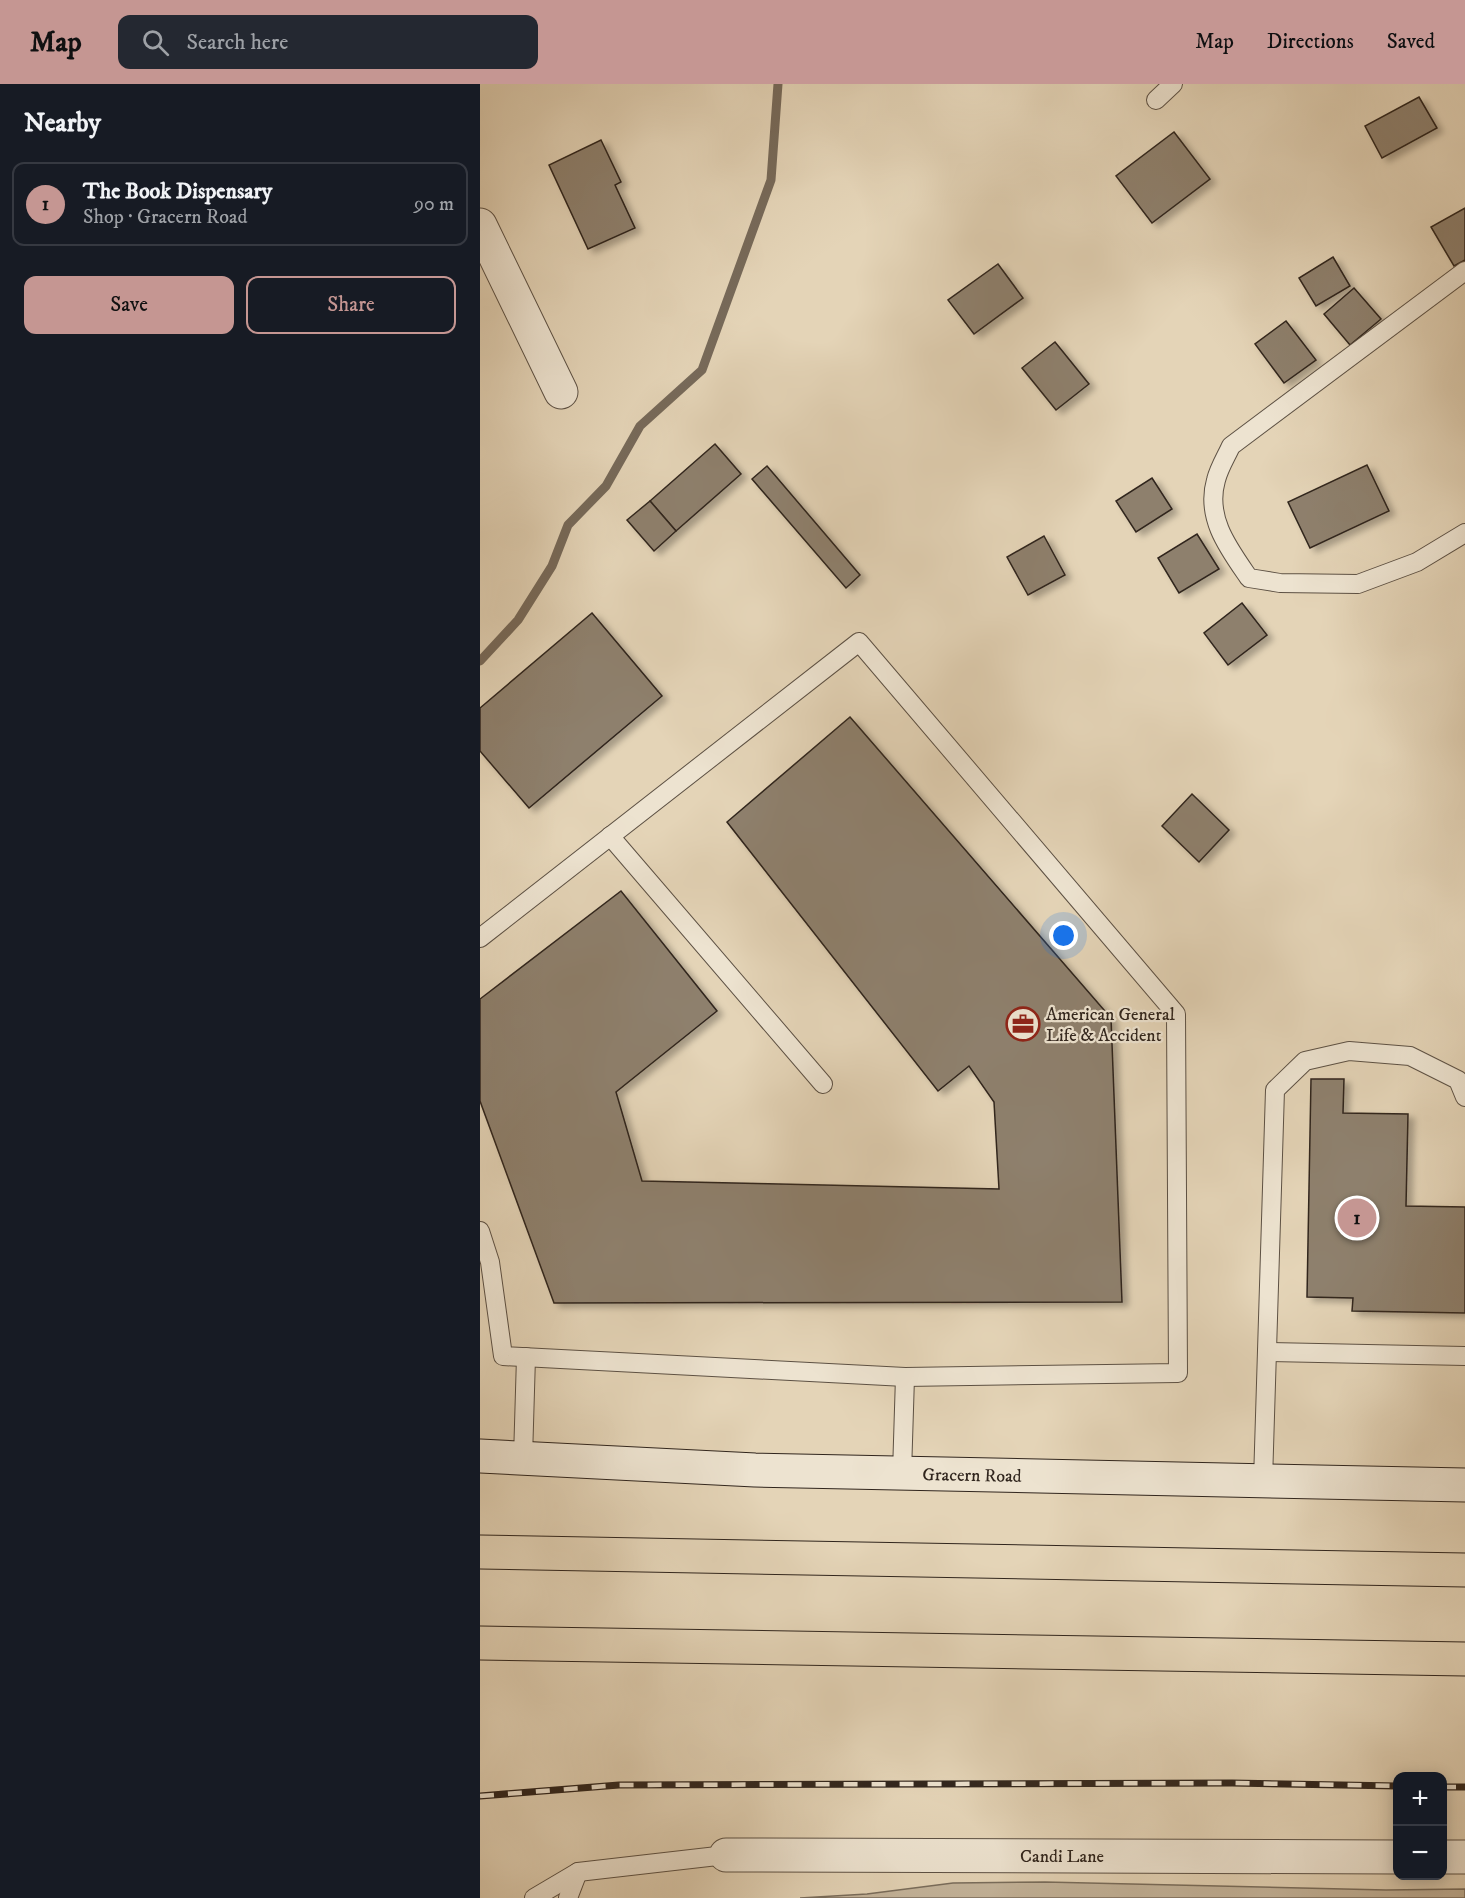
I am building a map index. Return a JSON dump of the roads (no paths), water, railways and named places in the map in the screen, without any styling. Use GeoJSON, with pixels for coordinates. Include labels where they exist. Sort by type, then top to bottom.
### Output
{"type":"FeatureCollection","features":[{"type":"Feature","properties":{"kind":"highway"},"geometry":{"type":"LineString","coordinates":[[480,1552],[1465,1570]]}},
{"type":"Feature","properties":{"kind":"highway"},"geometry":{"type":"LineString","coordinates":[[480,1642],[1465,1659]]}},
{"type":"Feature","properties":{"kind":"street"},"geometry":{"type":"LineString","coordinates":[[480,225],[561,392]]}},
{"type":"Feature","properties":{"kind":"street","name":"Gracern Road"},"geometry":{"type":"LineString","coordinates":[[480,1456],[755,1470],[1465,1485]]}},
{"type":"Feature","properties":{"kind":"street","name":"Candi Lane"},"geometry":{"type":"LineString","coordinates":[[726,1855],[1393,1857]]}},
{"type":"Feature","properties":{"kind":"street"},"geometry":{"type":"LineString","coordinates":[[1447,1857],[1465,1857]]}},
{"type":"Feature","properties":{"kind":"lane"},"geometry":{"type":"LineString","coordinates":[[1156,100],[1173,84]]}},
{"type":"Feature","properties":{"kind":"lane"},"geometry":{"type":"LineString","coordinates":[[1465,271],[1231,446],[1215,481],[1214,506],[1221,537],[1249,578],[1281,583],[1358,584],[1417,562],[1465,533]]}},
{"type":"Feature","properties":{"kind":"lane"},"geometry":{"type":"LineString","coordinates":[[480,938],[859,642],[1176,1014],[1178,1372],[905,1377],[503,1356],[490,1262],[480,1231]]}},
{"type":"Feature","properties":{"kind":"lane"},"geometry":{"type":"LineString","coordinates":[[610,836],[823,1084]]}},
{"type":"Feature","properties":{"kind":"lane"},"geometry":{"type":"LineString","coordinates":[[1263,1480],[1275,1090],[1305,1061],[1349,1051],[1410,1056],[1458,1080],[1465,1097]]}},
{"type":"Feature","properties":{"kind":"lane"},"geometry":{"type":"LineString","coordinates":[[1267,1352],[1465,1356]]}},
{"type":"Feature","properties":{"kind":"lane"},"geometry":{"type":"LineString","coordinates":[[523,1458],[526,1357]]}},
{"type":"Feature","properties":{"kind":"lane"},"geometry":{"type":"LineString","coordinates":[[902,1473],[905,1377]]}},
{"type":"Feature","properties":{"kind":"lane"},"geometry":{"type":"LineString","coordinates":[[534,1898],[578,1872],[726,1855]]}},
{"type":"Feature","properties":{"kind":"lane"},"geometry":{"type":"LineString","coordinates":[[568,1898],[578,1872]]}},
{"type":"Feature","properties":{"kind":"waterway"},"geometry":{"type":"LineString","coordinates":[[480,661],[518,620],[552,566],[568,525],[606,486],[640,426],[702,370],[771,180],[778,84]]}},
{"type":"Feature","properties":{"kind":"railway"},"geometry":{"type":"LineString","coordinates":[[480,1796],[619,1785],[1232,1783],[1393,1786]]}},
{"type":"Feature","properties":{"kind":"railway"},"geometry":{"type":"LineString","coordinates":[[1447,1787],[1465,1787]]}},
{"type":"Feature","properties":{"kind":"place","name":"American General Life & Accident"},"geometry":{"type":"Point","coordinates":[1023,1024]}},
{"type":"Feature","properties":{"kind":"place","name":"The Book Dispensary"},"geometry":{"type":"Point","coordinates":[1357,1218]}}]}
